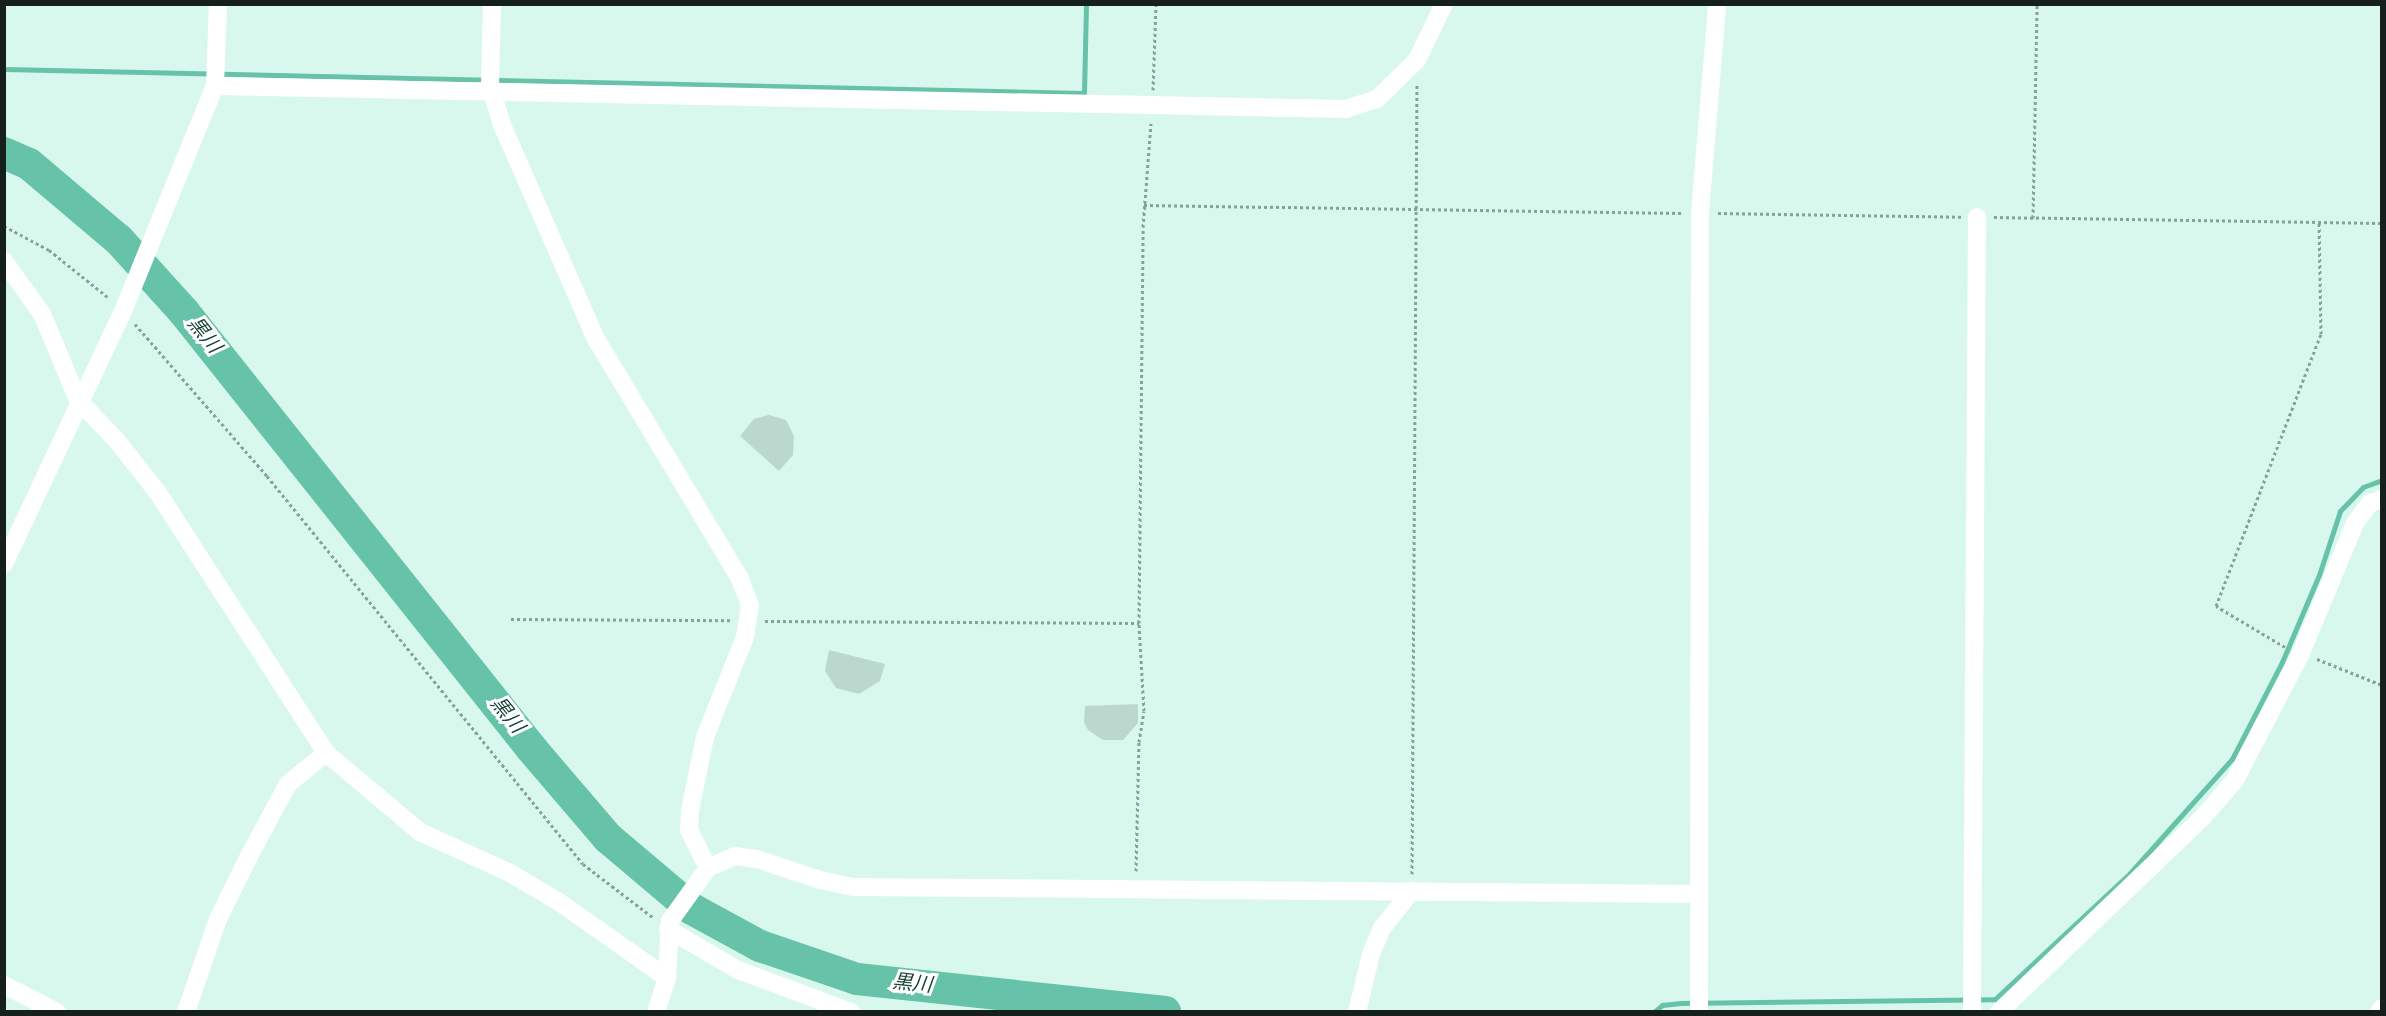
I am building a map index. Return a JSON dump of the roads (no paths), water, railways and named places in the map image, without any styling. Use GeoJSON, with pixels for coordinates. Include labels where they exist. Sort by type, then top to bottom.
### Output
{"type":"FeatureCollection","features":[{"type":"Feature","properties":{"kind":"street"},"geometry":{"type":"LineString","coordinates":[[4,564],[78,400],[123,310],[215,86],[218,4]]}},
{"type":"Feature","properties":{"kind":"street"},"geometry":{"type":"LineString","coordinates":[[492,4],[492,92],[502,125],[596,339],[740,579],[750,605],[750,621],[711,719],[690,811],[689,830],[706,872]]}},
{"type":"Feature","properties":{"kind":"street"},"geometry":{"type":"LineString","coordinates":[[215,86],[1346,109],[1377,99],[1417,60],[1444,4]]}},
{"type":"Feature","properties":{"kind":"street"},"geometry":{"type":"LineString","coordinates":[[1699,1003],[1700,213],[1717,4]]}},
{"type":"Feature","properties":{"kind":"street"},"geometry":{"type":"LineString","coordinates":[[1972,1011],[1977,217]]}},
{"type":"Feature","properties":{"kind":"street"},"geometry":{"type":"LineString","coordinates":[[4,261],[42,314],[78,400],[118,442],[164,502],[326,753],[420,832],[510,873],[559,902],[667,978]]}},
{"type":"Feature","properties":{"kind":"street"},"geometry":{"type":"LineString","coordinates":[[1999,1011],[2222,797],[2246,763],[2301,653],[2355,523],[2370,503],[2382,499]]}},
{"type":"Feature","properties":{"kind":"street"},"geometry":{"type":"LineString","coordinates":[[186,1011],[218,919],[288,784],[302,769],[326,753]]}},
{"type":"Feature","properties":{"kind":"street"},"geometry":{"type":"LineString","coordinates":[[656,1011],[667,978],[669,925],[706,872],[735,856],[757,859],[820,880],[854,887],[1699,894]]}},
{"type":"Feature","properties":{"kind":"street"},"geometry":{"type":"LineString","coordinates":[[1357,1011],[1382,928],[1412,891]]}},
{"type":"Feature","properties":{"kind":"street"},"geometry":{"type":"LineString","coordinates":[[669,925],[738,970],[851,1011]]}},
{"type":"Feature","properties":{"kind":"street"},"geometry":{"type":"LineString","coordinates":[[4,984],[57,1011]]}},
{"type":"Feature","properties":{"kind":"waterway"},"geometry":{"type":"LineString","coordinates":[[4,69],[1084,93],[1086,4]]}},
{"type":"Feature","properties":{"kind":"waterway","name":"黒川"},"geometry":{"type":"LineString","coordinates":[[4,153],[29,164],[119,240],[184,312],[531,748],[608,838],[692,909],[760,946],[857,979],[1165,1012]]}},
{"type":"Feature","properties":{"kind":"waterway"},"geometry":{"type":"LineString","coordinates":[[1654,1012],[1662,1005],[1681,1003],[1995,999],[2130,873],[2232,759],[2282,662],[2319,575],[2340,511],[2363,487],[2382,480]]}}]}
